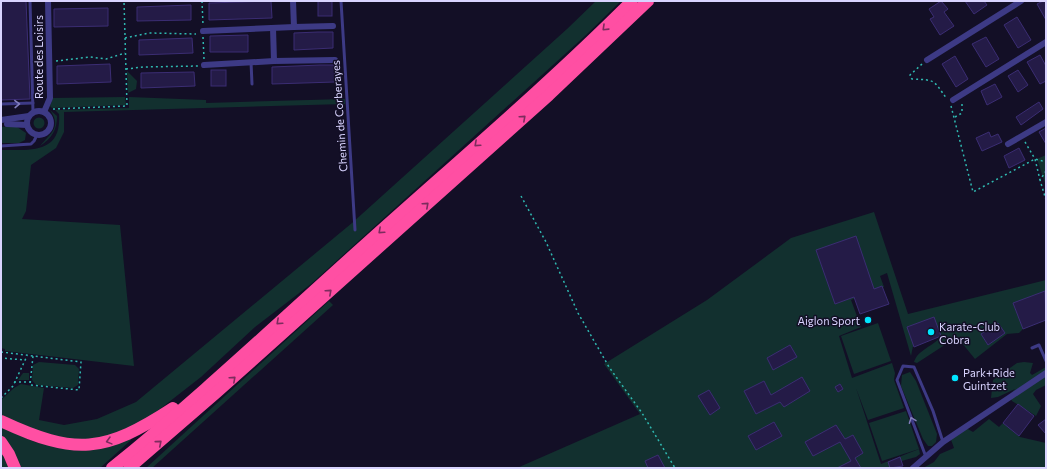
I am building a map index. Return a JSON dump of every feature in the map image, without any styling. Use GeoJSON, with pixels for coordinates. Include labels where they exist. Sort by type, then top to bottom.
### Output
{"type":"FeatureCollection","features":[{"type":"Feature","properties":{"kind":"highway"},"geometry":{"type":"LineString","coordinates":[[112,468],[210,384],[547,82],[632,1]]}},
{"type":"Feature","properties":{"kind":"highway"},"geometry":{"type":"LineString","coordinates":[[129,468],[204,405],[549,95],[648,1]]}},
{"type":"Feature","properties":{"kind":"highway"},"geometry":{"type":"LineString","coordinates":[[1,421],[28,434],[55,443],[76,445],[100,443],[121,438],[145,426],[210,384]]}},
{"type":"Feature","properties":{"kind":"highway"},"geometry":{"type":"LineString","coordinates":[[1,442],[9,454],[15,468]]}},
{"type":"Feature","properties":{"kind":"street","name":"Route des Loisirs"},"geometry":{"type":"LineString","coordinates":[[45,110],[50,98],[48,1]]}},
{"type":"Feature","properties":{"kind":"street"},"geometry":{"type":"LineString","coordinates":[[293,1],[294,27]]}},
{"type":"Feature","properties":{"kind":"street"},"geometry":{"type":"LineString","coordinates":[[927,60],[1021,1]]}},
{"type":"Feature","properties":{"kind":"street"},"geometry":{"type":"LineString","coordinates":[[203,31],[333,26]]}},
{"type":"Feature","properties":{"kind":"street"},"geometry":{"type":"LineString","coordinates":[[273,28],[274,61]]}},
{"type":"Feature","properties":{"kind":"street"},"geometry":{"type":"LineString","coordinates":[[951,101],[1046,42]]}},
{"type":"Feature","properties":{"kind":"street"},"geometry":{"type":"LineString","coordinates":[[204,65],[274,61],[335,60]]}},
{"type":"Feature","properties":{"kind":"street","name":"Route des Loisirs"},"geometry":{"type":"LineString","coordinates":[[1,120],[45,110]]}},
{"type":"Feature","properties":{"kind":"street","name":"Route des Loisirs"},"geometry":{"type":"LineString","coordinates":[[37,135],[48,132],[51,125],[50,117],[45,110]]}},
{"type":"Feature","properties":{"kind":"street"},"geometry":{"type":"LineString","coordinates":[[31,114],[27,125],[29,130],[37,135]]}},
{"type":"Feature","properties":{"kind":"street"},"geometry":{"type":"LineString","coordinates":[[1008,144],[1046,122]]}},
{"type":"Feature","properties":{"kind":"street"},"geometry":{"type":"LineString","coordinates":[[1,124],[27,125]]}},
{"type":"Feature","properties":{"kind":"street"},"geometry":{"type":"LineString","coordinates":[[913,468],[943,442],[1046,373]]}},
{"type":"Feature","properties":{"kind":"lane"},"geometry":{"type":"LineString","coordinates":[[30,1],[31,114]]}},
{"type":"Feature","properties":{"kind":"lane","name":"Chemin de Corberayes"},"geometry":{"type":"LineString","coordinates":[[341,1],[355,230]]}},
{"type":"Feature","properties":{"kind":"lane"},"geometry":{"type":"LineString","coordinates":[[251,62],[252,84]]}},
{"type":"Feature","properties":{"kind":"lane"},"geometry":{"type":"LineString","coordinates":[[1,104],[32,103]]}},
{"type":"Feature","properties":{"kind":"lane"},"geometry":{"type":"LineString","coordinates":[[1,146],[31,144],[37,135]]}},
{"type":"Feature","properties":{"kind":"lane"},"geometry":{"type":"LineString","coordinates":[[1032,348],[1039,345],[1046,361]]}},
{"type":"Feature","properties":{"kind":"lane"},"geometry":{"type":"LineString","coordinates":[[926,457],[897,380],[903,366],[914,367],[933,411],[943,442]]}},
{"type":"Feature","properties":{"kind":"path"},"geometry":{"type":"LineString","coordinates":[[45,110],[127,106],[124,1]]}},
{"type":"Feature","properties":{"kind":"path"},"geometry":{"type":"LineString","coordinates":[[125,38],[149,33],[182,35],[195,34],[203,31]]}},
{"type":"Feature","properties":{"kind":"path"},"geometry":{"type":"LineString","coordinates":[[49,61],[73,60],[90,57],[106,58],[125,53]]}},
{"type":"Feature","properties":{"kind":"path"},"geometry":{"type":"LineString","coordinates":[[927,60],[910,74],[910,77],[912,79],[922,78],[935,82],[951,101],[973,192],[1036,159],[1046,162]]}},
{"type":"Feature","properties":{"kind":"path"},"geometry":{"type":"LineString","coordinates":[[126,69],[150,66],[189,68],[204,65]]}},
{"type":"Feature","properties":{"kind":"path"},"geometry":{"type":"LineString","coordinates":[[955,117],[962,113],[962,103],[959,96]]}},
{"type":"Feature","properties":{"kind":"path"},"geometry":{"type":"LineString","coordinates":[[1023,136],[1027,148],[1036,159],[1046,200]]}},
{"type":"Feature","properties":{"kind":"path"},"geometry":{"type":"LineString","coordinates":[[1040,180],[1046,171]]}},
{"type":"Feature","properties":{"kind":"path"},"geometry":{"type":"LineString","coordinates":[[521,196],[546,242],[578,313],[609,367],[642,413],[675,468]]}},
{"type":"Feature","properties":{"kind":"path"},"geometry":{"type":"LineString","coordinates":[[1,352],[82,362],[79,390],[30,385],[30,382],[14,382]]}},
{"type":"Feature","properties":{"kind":"path"},"geometry":{"type":"LineString","coordinates":[[6,353],[6,358]]}},
{"type":"Feature","properties":{"kind":"path"},"geometry":{"type":"LineString","coordinates":[[1,398],[14,382],[27,356]]}},
{"type":"Feature","properties":{"kind":"path"},"geometry":{"type":"LineString","coordinates":[[30,382],[33,356]]}},
{"type":"Feature","properties":{"kind":"path"},"geometry":{"type":"LineString","coordinates":[[1,364],[1,358],[25,360]]}},
{"type":"Feature","properties":{"kind":"green space"},"geometry":{"type":"Polygon","coordinates":[[[596,1],[621,1],[586,35],[311,284],[255,327],[201,377],[151,416],[123,432],[96,440],[70,440],[42,435],[1,417],[1,400],[14,388],[21,384],[44,388],[39,420],[64,425],[97,419],[136,402],[352,223],[596,1]]]}},
{"type":"Feature","properties":{"kind":"green space"},"geometry":{"type":"Polygon","coordinates":[[[127,71],[137,81],[136,89],[128,93],[127,71]]]}},
{"type":"Feature","properties":{"kind":"green space"},"geometry":{"type":"Polygon","coordinates":[[[125,97],[126,105],[52,108],[50,106],[53,98],[125,97]]]}},
{"type":"Feature","properties":{"kind":"green space"},"geometry":{"type":"Polygon","coordinates":[[[129,97],[206,100],[206,103],[345,99],[345,104],[64,112],[64,132],[56,148],[31,165],[26,211],[22,219],[120,225],[134,366],[5,351],[5,349],[1,348],[1,150],[33,149],[50,143],[59,127],[59,114],[55,110],[129,108],[129,97]]]}},
{"type":"Feature","properties":{"kind":"green space"},"geometry":{"type":"Polygon","coordinates":[[[50,110],[57,116],[55,130],[51,137],[40,146],[54,130],[55,121],[50,110]]]}},
{"type":"Feature","properties":{"kind":"green space"},"geometry":{"type":"Polygon","coordinates":[[[39,117],[43,119],[45,123],[43,127],[39,129],[35,127],[33,123],[35,119],[39,117]]]}},
{"type":"Feature","properties":{"kind":"green space"},"geometry":{"type":"Polygon","coordinates":[[[1,127],[17,127],[26,133],[25,140],[19,143],[1,143],[1,127]]]}},
{"type":"Feature","properties":{"kind":"green space"},"geometry":{"type":"Polygon","coordinates":[[[1046,155],[1046,186],[1037,159],[1046,155]]]}},
{"type":"Feature","properties":{"kind":"green space"},"geometry":{"type":"Polygon","coordinates":[[[874,212],[908,314],[1046,280],[1046,320],[1023,329],[1019,333],[1007,334],[975,359],[957,337],[917,363],[914,362],[919,354],[942,335],[913,346],[911,356],[887,273],[880,276],[884,287],[851,300],[861,327],[839,336],[852,378],[892,363],[895,373],[894,380],[904,408],[868,420],[856,388],[881,464],[919,449],[920,454],[916,457],[898,462],[900,468],[517,468],[640,414],[604,364],[707,300],[791,238],[874,212]]]}},
{"type":"Feature","properties":{"kind":"green space"},"geometry":{"type":"Polygon","coordinates":[[[329,301],[333,305],[152,468],[146,468],[329,301]]]}},
{"type":"Feature","properties":{"kind":"green space"},"geometry":{"type":"Polygon","coordinates":[[[878,323],[891,361],[854,374],[841,336],[878,323]]]}},
{"type":"Feature","properties":{"kind":"green space"},"geometry":{"type":"Polygon","coordinates":[[[39,362],[75,365],[79,369],[78,385],[73,388],[36,385],[32,380],[33,365],[39,362]]]}},
{"type":"Feature","properties":{"kind":"green space"},"geometry":{"type":"Polygon","coordinates":[[[1017,363],[1033,363],[1030,373],[1032,375],[1046,367],[1046,385],[1036,390],[1033,394],[1041,406],[1036,416],[1012,401],[1009,395],[1015,389],[998,397],[991,398],[993,380],[1017,363]]]}},
{"type":"Feature","properties":{"kind":"green space"},"geometry":{"type":"Polygon","coordinates":[[[910,372],[916,381],[937,434],[936,442],[932,446],[928,446],[923,439],[901,386],[902,375],[910,372]]]}},
{"type":"Feature","properties":{"kind":"green space"},"geometry":{"type":"Polygon","coordinates":[[[23,373],[29,373],[29,380],[18,380],[23,373]]]}},
{"type":"Feature","properties":{"kind":"green space"},"geometry":{"type":"Polygon","coordinates":[[[906,411],[919,449],[882,461],[869,423],[906,411]]]}},
{"type":"Feature","properties":{"kind":"green space"},"geometry":{"type":"Polygon","coordinates":[[[989,419],[999,427],[1003,423],[1020,437],[1046,443],[1046,468],[923,468],[934,462],[940,454],[954,448],[950,437],[966,428],[973,432],[989,419]]]}},
{"type":"Feature","properties":{"kind":"green space"},"geometry":{"type":"Polygon","coordinates":[[[1,427],[35,442],[64,449],[130,438],[131,440],[100,468],[18,468],[1,438],[1,427]]]}},
{"type":"Feature","properties":{"kind":"green space"},"geometry":{"type":"Polygon","coordinates":[[[1,451],[9,468],[1,468],[1,451]]]}},
{"type":"Feature","properties":{"kind":"building"},"geometry":{"type":"Polygon","coordinates":[[[1,1],[26,1],[30,99],[1,100],[1,1]]]}},
{"type":"Feature","properties":{"kind":"building"},"geometry":{"type":"Polygon","coordinates":[[[271,1],[272,18],[209,20],[209,3],[271,1]]]}},
{"type":"Feature","properties":{"kind":"building"},"geometry":{"type":"Polygon","coordinates":[[[318,1],[332,1],[332,16],[318,16],[318,1]]]}},
{"type":"Feature","properties":{"kind":"building"},"geometry":{"type":"Polygon","coordinates":[[[941,1],[948,9],[944,12],[954,26],[940,35],[930,19],[934,17],[929,9],[941,1]]]}},
{"type":"Feature","properties":{"kind":"building"},"geometry":{"type":"Polygon","coordinates":[[[965,1],[984,1],[987,5],[974,14],[965,1]]]}},
{"type":"Feature","properties":{"kind":"building"},"geometry":{"type":"Polygon","coordinates":[[[1046,1],[1046,20],[1037,4],[1046,1]]]}},
{"type":"Feature","properties":{"kind":"building"},"geometry":{"type":"Polygon","coordinates":[[[191,5],[191,20],[137,21],[137,7],[191,5]]]}},
{"type":"Feature","properties":{"kind":"building"},"geometry":{"type":"Polygon","coordinates":[[[108,8],[108,26],[54,27],[54,9],[108,8]]]}},
{"type":"Feature","properties":{"kind":"building"},"geometry":{"type":"Polygon","coordinates":[[[1017,17],[1031,40],[1018,48],[1004,25],[1017,17]]]}},
{"type":"Feature","properties":{"kind":"building"},"geometry":{"type":"Polygon","coordinates":[[[333,32],[333,48],[294,50],[294,33],[333,32]]]}},
{"type":"Feature","properties":{"kind":"building"},"geometry":{"type":"Polygon","coordinates":[[[248,35],[248,52],[210,52],[210,36],[248,35]]]}},
{"type":"Feature","properties":{"kind":"building"},"geometry":{"type":"Polygon","coordinates":[[[986,37],[999,59],[986,67],[972,44],[986,37]]]}},
{"type":"Feature","properties":{"kind":"building"},"geometry":{"type":"Polygon","coordinates":[[[192,38],[193,53],[139,55],[139,40],[192,38]]]}},
{"type":"Feature","properties":{"kind":"building"},"geometry":{"type":"Polygon","coordinates":[[[1040,55],[1046,66],[1046,81],[1040,84],[1027,62],[1040,55]]]}},
{"type":"Feature","properties":{"kind":"building"},"geometry":{"type":"Polygon","coordinates":[[[955,56],[968,79],[956,87],[942,64],[955,56]]]}},
{"type":"Feature","properties":{"kind":"building"},"geometry":{"type":"Polygon","coordinates":[[[110,64],[111,82],[57,84],[57,66],[110,64]]]}},
{"type":"Feature","properties":{"kind":"building"},"geometry":{"type":"Polygon","coordinates":[[[334,65],[335,82],[272,84],[272,67],[334,65]]]}},
{"type":"Feature","properties":{"kind":"building"},"geometry":{"type":"Polygon","coordinates":[[[211,70],[226,70],[226,86],[211,86],[211,70]]]}},
{"type":"Feature","properties":{"kind":"building"},"geometry":{"type":"Polygon","coordinates":[[[1018,70],[1028,85],[1018,92],[1008,76],[1018,70]]]}},
{"type":"Feature","properties":{"kind":"building"},"geometry":{"type":"Polygon","coordinates":[[[194,72],[195,86],[141,88],[141,73],[194,72]]]}},
{"type":"Feature","properties":{"kind":"building"},"geometry":{"type":"Polygon","coordinates":[[[995,84],[1002,97],[987,105],[981,91],[995,84]]]}},
{"type":"Feature","properties":{"kind":"building"},"geometry":{"type":"Polygon","coordinates":[[[1039,102],[1043,109],[1021,125],[1016,117],[1039,102]]]}},
{"type":"Feature","properties":{"kind":"building"},"geometry":{"type":"Polygon","coordinates":[[[1046,128],[1046,144],[1039,132],[1046,128]]]}},
{"type":"Feature","properties":{"kind":"building"},"geometry":{"type":"Polygon","coordinates":[[[989,132],[991,137],[998,134],[1002,142],[982,151],[976,138],[989,132]]]}},
{"type":"Feature","properties":{"kind":"building"},"geometry":{"type":"Polygon","coordinates":[[[1019,148],[1025,160],[1009,168],[1004,156],[1019,148]]]}},
{"type":"Feature","properties":{"kind":"building"},"geometry":{"type":"Polygon","coordinates":[[[856,236],[874,289],[882,286],[889,304],[860,314],[854,297],[835,304],[816,250],[856,236]]]}},
{"type":"Feature","properties":{"kind":"building"},"geometry":{"type":"Polygon","coordinates":[[[1045,291],[1046,320],[1023,329],[1013,303],[1045,291]]]}},
{"type":"Feature","properties":{"kind":"building"},"geometry":{"type":"Polygon","coordinates":[[[934,317],[941,336],[914,347],[907,327],[934,317]]]}},
{"type":"Feature","properties":{"kind":"building"},"geometry":{"type":"Polygon","coordinates":[[[998,323],[1005,333],[988,345],[981,334],[998,323]]]}},
{"type":"Feature","properties":{"kind":"building"},"geometry":{"type":"Polygon","coordinates":[[[790,345],[797,357],[773,370],[767,358],[790,345]]]}},
{"type":"Feature","properties":{"kind":"building"},"geometry":{"type":"Polygon","coordinates":[[[802,377],[810,391],[784,407],[780,402],[756,414],[744,391],[764,381],[771,395],[802,377]]]}},
{"type":"Feature","properties":{"kind":"building"},"geometry":{"type":"Polygon","coordinates":[[[840,384],[843,389],[838,392],[835,387],[840,384]]]}},
{"type":"Feature","properties":{"kind":"building"},"geometry":{"type":"Polygon","coordinates":[[[709,390],[720,408],[710,415],[698,396],[709,390]]]}},
{"type":"Feature","properties":{"kind":"building"},"geometry":{"type":"Polygon","coordinates":[[[1018,404],[1034,416],[1019,436],[1003,423],[1018,404]]]}},
{"type":"Feature","properties":{"kind":"building"},"geometry":{"type":"Polygon","coordinates":[[[1046,419],[1046,434],[1038,425],[1046,419]]]}},
{"type":"Feature","properties":{"kind":"building"},"geometry":{"type":"Polygon","coordinates":[[[774,422],[782,436],[756,450],[748,436],[774,422]]]}},
{"type":"Feature","properties":{"kind":"building"},"geometry":{"type":"Polygon","coordinates":[[[836,425],[845,439],[853,435],[863,453],[855,458],[861,468],[837,468],[851,461],[840,442],[813,456],[805,442],[836,425]]]}},
{"type":"Feature","properties":{"kind":"building"},"geometry":{"type":"Polygon","coordinates":[[[658,455],[665,468],[648,468],[645,461],[658,455]]]}},
{"type":"Feature","properties":{"kind":"building"},"geometry":{"type":"Polygon","coordinates":[[[900,457],[903,466],[890,468],[888,462],[900,457]]]}},
{"type":"Feature","properties":{"kind":"place","name":"Aiglon Sport"},"geometry":{"type":"Point","coordinates":[868,320]}},
{"type":"Feature","properties":{"kind":"place","name":"Karate-Club Cobra"},"geometry":{"type":"Point","coordinates":[931,332]}},
{"type":"Feature","properties":{"kind":"place","name":"Park+Ride Guintzet"},"geometry":{"type":"Point","coordinates":[955,378]}}]}
